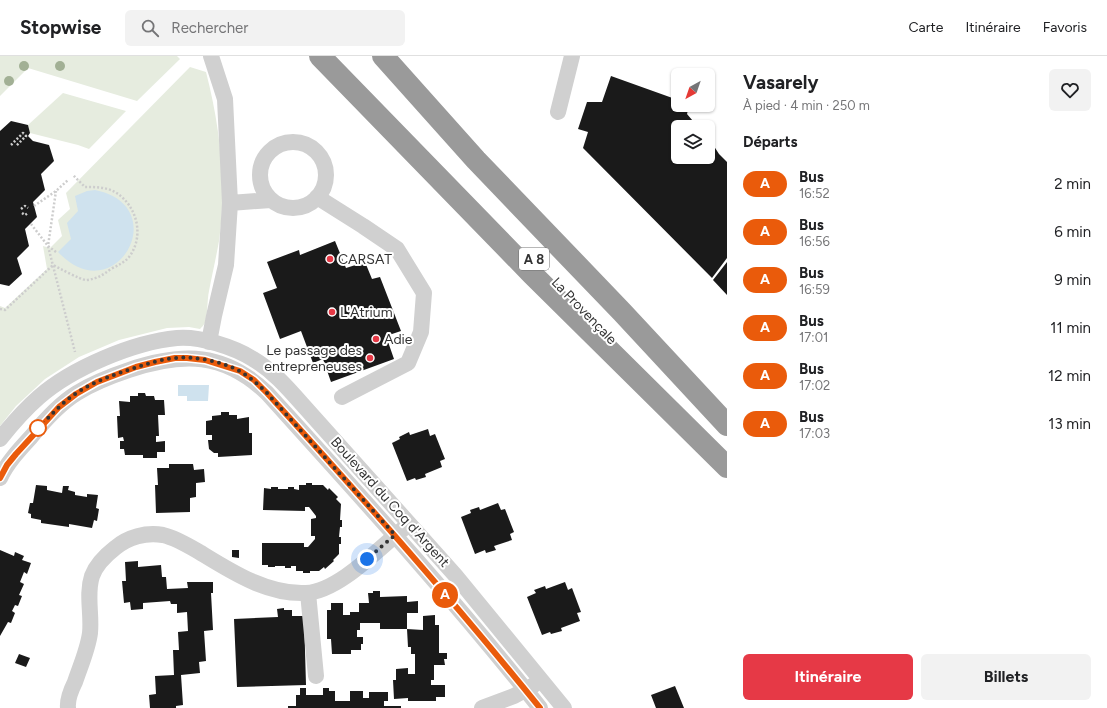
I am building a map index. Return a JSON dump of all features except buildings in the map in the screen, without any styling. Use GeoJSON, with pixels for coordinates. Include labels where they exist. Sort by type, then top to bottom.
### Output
{"type":"FeatureCollection","features":[{"type":"Feature","properties":{"kind":"highway"},"geometry":{"type":"LineString","coordinates":[[320,56],[532,274],[727,467]]}},
{"type":"Feature","properties":{"kind":"highway","name":"La Provençale"},"geometry":{"type":"LineString","coordinates":[[341,56],[727,463]]}},
{"type":"Feature","properties":{"kind":"highway","name":"La Provençale"},"geometry":{"type":"LineString","coordinates":[[383,56],[476,160],[622,312],[727,425]]}},
{"type":"Feature","properties":{"kind":"street"},"geometry":{"type":"LineString","coordinates":[[209,342],[226,265],[230,203],[225,99],[211,56]]}},
{"type":"Feature","properties":{"kind":"street"},"geometry":{"type":"LineString","coordinates":[[558,112],[572,56]]}},
{"type":"Feature","properties":{"kind":"street"},"geometry":{"type":"LineString","coordinates":[[291,142],[302,143],[312,148],[320,156],[326,177],[323,188],[317,197],[309,204],[304,206],[289,208],[279,205],[271,200],[264,191],[260,181],[260,170],[264,159],[270,150],[278,145],[291,142]]}},
{"type":"Feature","properties":{"kind":"street"},"geometry":{"type":"LineString","coordinates":[[317,197],[397,249],[424,293],[421,332],[408,363],[342,397]]}},
{"type":"Feature","properties":{"kind":"street"},"geometry":{"type":"LineString","coordinates":[[230,203],[271,200]]}},
{"type":"Feature","properties":{"kind":"street","name":"Boulevard du Coq d'Argent"},"geometry":{"type":"LineString","coordinates":[[0,439],[19,415],[40,396],[66,378],[100,360],[130,349],[154,342],[178,338],[194,338],[232,349],[252,358],[280,380],[460,581],[564,708]]}},
{"type":"Feature","properties":{"kind":"street","name":"Boulevard du Coq d'Argent"},"geometry":{"type":"LineString","coordinates":[[0,478],[7,465],[59,407],[76,394],[97,382],[155,362],[181,358],[205,360],[240,371],[259,384],[273,398],[395,535],[540,708]]}},
{"type":"Feature","properties":{"kind":"street"},"geometry":{"type":"LineString","coordinates":[[68,708],[69,697],[87,648],[90,634],[90,590],[92,575],[108,554],[126,541],[148,534],[163,535],[175,539],[226,568],[269,588],[291,593],[308,593],[336,583],[347,576],[409,524]]}},
{"type":"Feature","properties":{"kind":"street"},"geometry":{"type":"LineString","coordinates":[[308,593],[316,676]]}},
{"type":"Feature","properties":{"kind":"street"},"geometry":{"type":"LineString","coordinates":[[482,708],[526,690],[541,680]]}},
{"type":"Feature","properties":{"kind":"path"},"geometry":{"type":"LineString","coordinates":[[11,145],[23,133],[26,136],[16,146]]}},
{"type":"Feature","properties":{"kind":"path"},"geometry":{"type":"LineString","coordinates":[[53,265],[85,280],[103,276],[122,264],[129,256],[135,245],[137,235],[135,217],[131,208],[124,199],[115,192],[104,188],[85,187],[73,175]]}},
{"type":"Feature","properties":{"kind":"path"},"geometry":{"type":"LineString","coordinates":[[34,206],[56,191],[68,180]]}},
{"type":"Feature","properties":{"kind":"path"},"geometry":{"type":"LineString","coordinates":[[56,191],[48,246],[75,352]]}},
{"type":"Feature","properties":{"kind":"path"},"geometry":{"type":"LineString","coordinates":[[21,209],[24,206],[28,208]]}},
{"type":"Feature","properties":{"kind":"path"},"geometry":{"type":"LineString","coordinates":[[22,214],[25,215],[28,212]]}},
{"type":"Feature","properties":{"kind":"path"},"geometry":{"type":"LineString","coordinates":[[31,224],[48,246],[56,252]]}},
{"type":"Feature","properties":{"kind":"path"},"geometry":{"type":"LineString","coordinates":[[0,309],[5,310],[53,265]]}},
{"type":"Feature","properties":{"kind":"shaded area"},"geometry":{"type":"Polygon","coordinates":[[[0,56],[177,56],[180,59],[137,101],[28,68],[0,96],[0,56]]]}},
{"type":"Feature","properties":{"kind":"shaded area"},"geometry":{"type":"Polygon","coordinates":[[[190,67],[206,72],[215,113],[221,156],[222,199],[219,241],[209,291],[207,315],[204,324],[200,329],[189,327],[167,328],[119,340],[79,357],[45,379],[16,406],[0,426],[0,306],[5,308],[47,269],[43,246],[50,248],[62,236],[58,220],[70,209],[66,193],[190,67]]]}},
{"type":"Feature","properties":{"kind":"shaded area"},"geometry":{"type":"Polygon","coordinates":[[[63,93],[126,111],[89,149],[30,133],[28,125],[63,93]]]}},
{"type":"Feature","properties":{"kind":"water"},"geometry":{"type":"Polygon","coordinates":[[[95,190],[119,200],[131,215],[133,233],[128,250],[116,263],[99,270],[79,268],[58,252],[71,239],[67,223],[78,211],[75,196],[87,191],[95,190]]]}},
{"type":"Feature","properties":{"kind":"water"},"geometry":{"type":"Polygon","coordinates":[[[178,385],[209,385],[208,401],[187,401],[187,396],[178,396],[178,385]]]}},
{"type":"Feature","properties":{"kind":"bus line","name":"A"},"geometry":{"type":"LineString","coordinates":[[0,478],[7,465],[49,416],[76,394],[97,382],[136,367],[175,358],[205,360],[223,364],[240,371],[254,380],[267,393],[369,506],[540,708]]}},
{"type":"Feature","properties":{"kind":"place","name":"CARSAT"},"geometry":{"type":"Point","coordinates":[330,259]}},
{"type":"Feature","properties":{"kind":"place","name":"L'Atrium"},"geometry":{"type":"Point","coordinates":[332,312]}},
{"type":"Feature","properties":{"kind":"place","name":"Adie"},"geometry":{"type":"Point","coordinates":[376,339]}},
{"type":"Feature","properties":{"kind":"place","name":"Le passage des entrepreneuses"},"geometry":{"type":"Point","coordinates":[370,358]}},
{"type":"Feature","properties":{"kind":"route"},"geometry":{"type":"LineString","coordinates":[[38,428],[59,407],[76,394],[97,382],[136,367],[175,358],[205,360],[223,364],[240,371],[254,380],[395,535],[367,559]]}}]}
